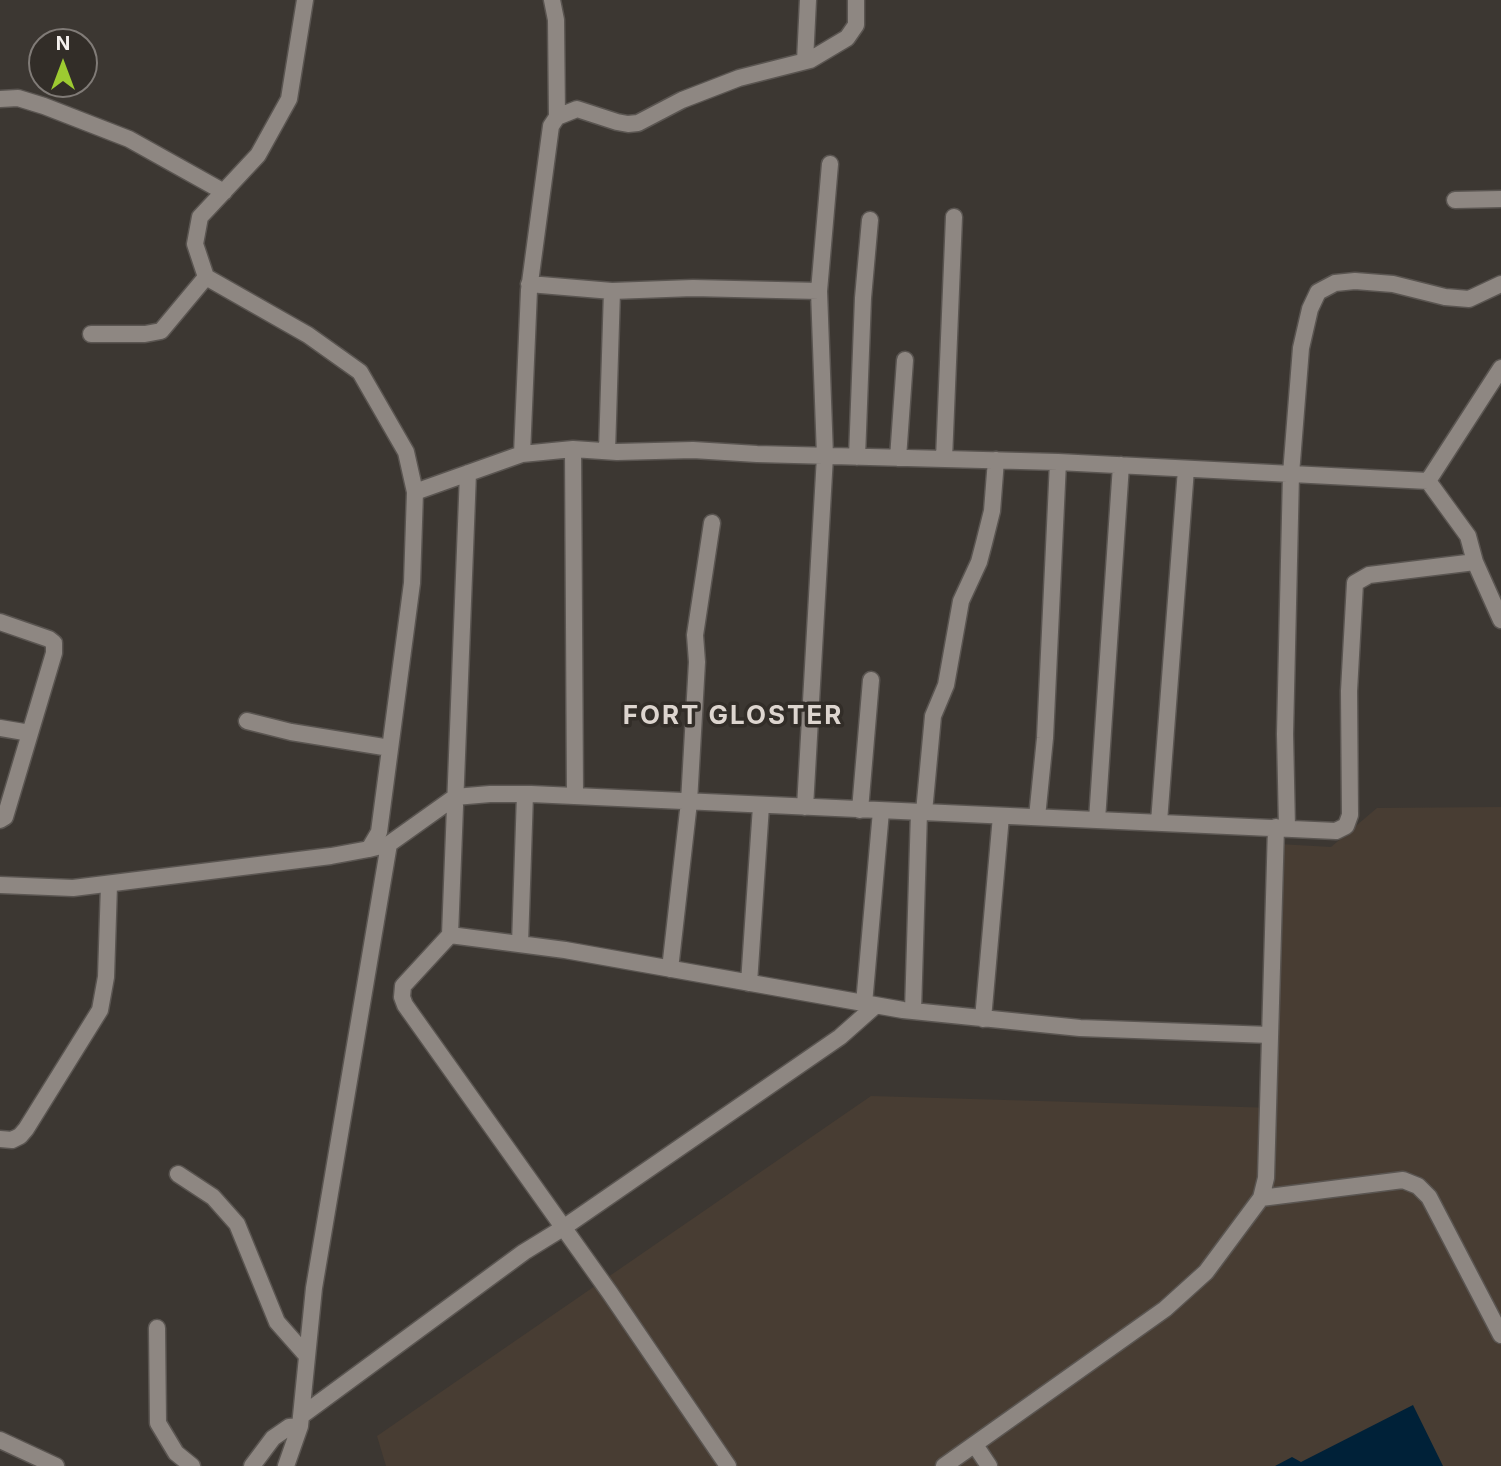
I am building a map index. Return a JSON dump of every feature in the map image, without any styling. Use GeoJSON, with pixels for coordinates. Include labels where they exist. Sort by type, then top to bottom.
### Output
{"type":"FeatureCollection","features":[{"type":"Feature","properties":{"kind":"street"},"geometry":{"type":"LineString","coordinates":[[305,0],[289,99],[258,155],[200,217],[195,244],[206,277],[308,335],[360,372],[406,452],[415,492],[412,583],[379,831],[369,849]]}},
{"type":"Feature","properties":{"kind":"street"},"geometry":{"type":"LineString","coordinates":[[552,0],[555,20],[557,117]]}},
{"type":"Feature","properties":{"kind":"street"},"geometry":{"type":"LineString","coordinates":[[805,61],[808,0]]}},
{"type":"Feature","properties":{"kind":"street"},"geometry":{"type":"LineString","coordinates":[[522,454],[530,284],[551,126],[557,117],[577,109],[617,122],[638,123],[682,100],[739,78],[824,54],[846,38],[856,26],[856,0]]}},
{"type":"Feature","properties":{"kind":"street"},"geometry":{"type":"LineString","coordinates":[[0,99],[18,98],[44,106],[129,139],[224,192]]}},
{"type":"Feature","properties":{"kind":"street"},"geometry":{"type":"LineString","coordinates":[[805,807],[825,456],[819,291],[830,164]]}},
{"type":"Feature","properties":{"kind":"street"},"geometry":{"type":"LineString","coordinates":[[1455,200],[1501,199]]}},
{"type":"Feature","properties":{"kind":"street"},"geometry":{"type":"LineString","coordinates":[[944,459],[954,217]]}},
{"type":"Feature","properties":{"kind":"street"},"geometry":{"type":"LineString","coordinates":[[857,457],[863,298],[870,220]]}},
{"type":"Feature","properties":{"kind":"street"},"geometry":{"type":"LineString","coordinates":[[91,334],[145,334],[161,331],[206,277]]}},
{"type":"Feature","properties":{"kind":"street"},"geometry":{"type":"LineString","coordinates":[[944,1466],[1165,1309],[1206,1272],[1261,1198],[1266,1178],[1270,1035],[1282,828],[1291,474],[1301,348],[1310,309],[1318,292],[1335,283],[1355,281],[1393,284],[1445,297],[1469,299],[1501,284]]}},
{"type":"Feature","properties":{"kind":"street"},"geometry":{"type":"LineString","coordinates":[[530,284],[612,291],[693,288],[819,291]]}},
{"type":"Feature","properties":{"kind":"street"},"geometry":{"type":"LineString","coordinates":[[607,451],[612,291]]}},
{"type":"Feature","properties":{"kind":"street"},"geometry":{"type":"LineString","coordinates":[[898,458],[905,360]]}},
{"type":"Feature","properties":{"kind":"street"},"geometry":{"type":"LineString","coordinates":[[1428,481],[1501,368]]}},
{"type":"Feature","properties":{"kind":"street"},"geometry":{"type":"LineString","coordinates":[[415,492],[522,454],[573,449],[693,450],[1058,462],[1428,481]]}},
{"type":"Feature","properties":{"kind":"street"},"geometry":{"type":"LineString","coordinates":[[573,449],[575,796]]}},
{"type":"Feature","properties":{"kind":"street"},"geometry":{"type":"LineString","coordinates":[[913,1012],[922,812],[933,716],[946,685],[961,601],[979,562],[992,511],[996,460]]}},
{"type":"Feature","properties":{"kind":"street"},"geometry":{"type":"LineString","coordinates":[[1037,817],[1045,738],[1058,462]]}},
{"type":"Feature","properties":{"kind":"street"},"geometry":{"type":"LineString","coordinates":[[1097,820],[1121,465]]}},
{"type":"Feature","properties":{"kind":"street"},"geometry":{"type":"LineString","coordinates":[[1159,822],[1186,469]]}},
{"type":"Feature","properties":{"kind":"street"},"geometry":{"type":"LineString","coordinates":[[468,473],[450,935],[403,986],[402,997],[729,1466]]}},
{"type":"Feature","properties":{"kind":"street"},"geometry":{"type":"LineString","coordinates":[[1428,481],[1468,536],[1475,562],[1501,620]]}},
{"type":"Feature","properties":{"kind":"street"},"geometry":{"type":"LineString","coordinates":[[670,969],[689,802],[697,662],[695,635],[712,523]]}},
{"type":"Feature","properties":{"kind":"street"},"geometry":{"type":"LineString","coordinates":[[0,885],[74,888],[369,849],[389,844],[455,797],[474,794],[575,796],[1336,831],[1346,826],[1350,815],[1349,691],[1355,583],[1369,575],[1475,562]]}},
{"type":"Feature","properties":{"kind":"street"},"geometry":{"type":"LineString","coordinates":[[0,622],[39,634],[54,643],[54,653],[5,817],[0,820]]}},
{"type":"Feature","properties":{"kind":"street"},"geometry":{"type":"LineString","coordinates":[[860,810],[871,680]]}},
{"type":"Feature","properties":{"kind":"street"},"geometry":{"type":"LineString","coordinates":[[247,721],[291,732],[390,748]]}},
{"type":"Feature","properties":{"kind":"street"},"geometry":{"type":"LineString","coordinates":[[0,728],[30,733]]}},
{"type":"Feature","properties":{"kind":"street"},"geometry":{"type":"LineString","coordinates":[[520,944],[526,794]]}},
{"type":"Feature","properties":{"kind":"street"},"geometry":{"type":"LineString","coordinates":[[749,983],[761,806]]}},
{"type":"Feature","properties":{"kind":"street"},"geometry":{"type":"LineString","coordinates":[[252,1466],[280,1432],[300,1421],[524,1252],[567,1234],[840,1037],[870,1004],[881,811]]}},
{"type":"Feature","properties":{"kind":"street"},"geometry":{"type":"LineString","coordinates":[[984,1018],[1001,816]]}},
{"type":"Feature","properties":{"kind":"street"},"geometry":{"type":"LineString","coordinates":[[286,1466],[300,1421],[314,1288],[389,844]]}},
{"type":"Feature","properties":{"kind":"street"},"geometry":{"type":"LineString","coordinates":[[0,1139],[12,1140],[26,1129],[100,1010],[106,977],[109,884]]}},
{"type":"Feature","properties":{"kind":"street"},"geometry":{"type":"LineString","coordinates":[[450,935],[520,944],[913,1012],[1080,1028],[1270,1035]]}},
{"type":"Feature","properties":{"kind":"street"},"geometry":{"type":"LineString","coordinates":[[178,1174],[213,1197],[237,1224],[277,1322],[307,1356]]}},
{"type":"Feature","properties":{"kind":"street"},"geometry":{"type":"LineString","coordinates":[[1261,1198],[1403,1180],[1418,1186],[1429,1197],[1501,1335]]}},
{"type":"Feature","properties":{"kind":"street"},"geometry":{"type":"LineString","coordinates":[[157,1328],[158,1423],[176,1452],[192,1466]]}},
{"type":"Feature","properties":{"kind":"street"},"geometry":{"type":"LineString","coordinates":[[0,1440],[56,1466]]}},
{"type":"Feature","properties":{"kind":"street"},"geometry":{"type":"LineString","coordinates":[[975,1445],[989,1466]]}},
{"type":"Feature","properties":{"kind":"shaded area"},"geometry":{"type":"Polygon","coordinates":[[[1501,807],[1501,1466],[386,1466],[377,1436],[871,1096],[1276,1108],[1279,844],[1331,847],[1377,808],[1501,807]]]}},
{"type":"Feature","properties":{"kind":"water"},"geometry":{"type":"Polygon","coordinates":[[[1413,1405],[1443,1466],[1275,1466],[1292,1457],[1301,1462],[1413,1405]]]}},
{"type":"Feature","properties":{"kind":"district","name":"FORT GLOSTER"},"geometry":{"type":"Point","coordinates":[733,716]}}]}
